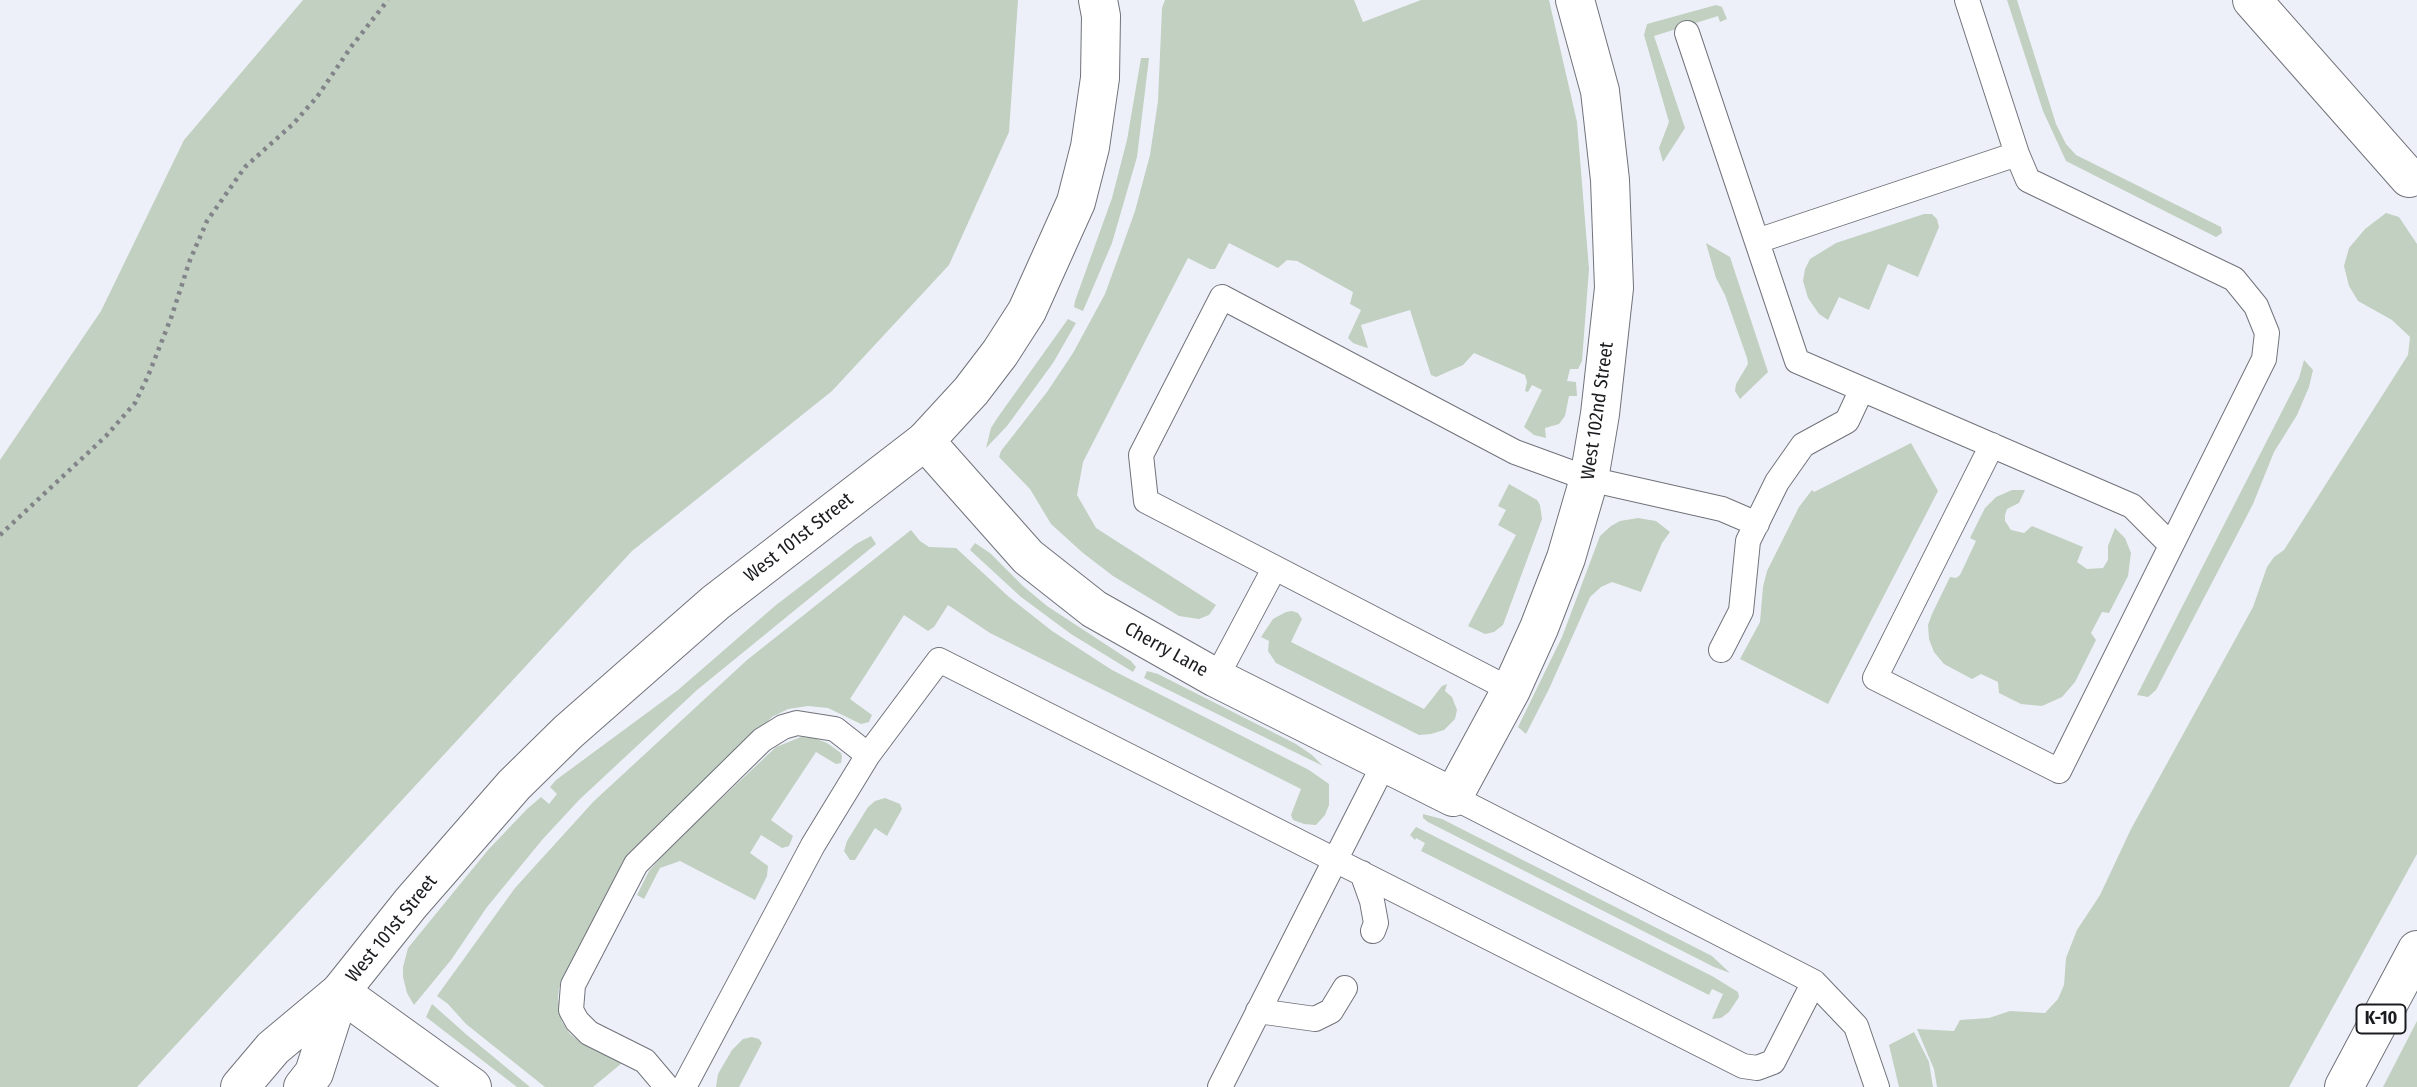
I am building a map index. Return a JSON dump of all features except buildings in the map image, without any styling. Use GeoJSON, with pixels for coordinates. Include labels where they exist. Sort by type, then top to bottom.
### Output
{"type":"FeatureCollection","features":[{"type":"Feature","properties":{"kind":"main road","name":"West 101st Street"},"geometry":{"type":"LineString","coordinates":[[240,1087],[273,1048],[340,992],[411,903],[514,785],[568,732],[715,603],[925,441],[971,391],[1027,311],[1076,202],[1090,147],[1100,78],[1101,16],[1098,0]]}},
{"type":"Feature","properties":{"kind":"main road","name":"West 102nd Street"},"geometry":{"type":"LineString","coordinates":[[1453,797],[1511,690],[1566,558],[1589,479],[1600,414],[1614,288],[1611,180],[1600,92],[1575,0]]}},
{"type":"Feature","properties":{"kind":"main road"},"geometry":{"type":"LineString","coordinates":[[2252,0],[2409,178]]}},
{"type":"Feature","properties":{"kind":"main road","name":"Cherry Lane"},"geometry":{"type":"LineString","coordinates":[[925,441],[1028,556],[1094,608],[1216,678],[1453,797]]}},
{"type":"Feature","properties":{"kind":"main road","name":"K-10"},"geometry":{"type":"LineString","coordinates":[[2344,1087],[2417,950]]}},
{"type":"Feature","properties":{"kind":"main road","name":"West 101st Street"},"geometry":{"type":"LineString","coordinates":[[303,1087],[314,1073],[340,992]]}},
{"type":"Feature","properties":{"kind":"main road"},"geometry":{"type":"LineString","coordinates":[[340,992],[472,1087]]}},
{"type":"Feature","properties":{"kind":"lane"},"geometry":{"type":"LineString","coordinates":[[1967,0],[2028,180],[2234,279],[2256,306],[2267,332],[2264,359],[2059,771],[1875,678],[1992,445]]}},
{"type":"Feature","properties":{"kind":"lane"},"geometry":{"type":"LineString","coordinates":[[1687,33],[1797,361],[2132,506],[2171,545]]}},
{"type":"Feature","properties":{"kind":"lane"},"geometry":{"type":"LineString","coordinates":[[1757,241],[2017,154]]}},
{"type":"Feature","properties":{"kind":"lane"},"geometry":{"type":"LineString","coordinates":[[1511,690],[1146,501],[1141,455],[1222,297],[1515,452],[1589,479],[1722,509],[1757,524]]}},
{"type":"Feature","properties":{"kind":"lane"},"geometry":{"type":"LineString","coordinates":[[1721,650],[1741,611],[1748,541],[1790,461],[1803,445],[1847,421],[1862,389]]}},
{"type":"Feature","properties":{"kind":"lane"},"geometry":{"type":"LineString","coordinates":[[1216,678],[1274,569]]}},
{"type":"Feature","properties":{"kind":"lane"},"geometry":{"type":"LineString","coordinates":[[684,1087],[813,845],[868,755],[939,660],[1743,1066],[1757,1068],[1773,1062],[1814,982]]}},
{"type":"Feature","properties":{"kind":"lane"},"geometry":{"type":"LineString","coordinates":[[667,1087],[645,1061],[589,1033],[571,1010],[572,985],[636,864],[762,740],[783,727],[797,723],[835,729],[868,755]]}},
{"type":"Feature","properties":{"kind":"lane"},"geometry":{"type":"LineString","coordinates":[[1220,1087],[1385,762]]}},
{"type":"Feature","properties":{"kind":"lane"},"geometry":{"type":"LineString","coordinates":[[1453,797],[1814,982],[1856,1026],[1877,1087]]}},
{"type":"Feature","properties":{"kind":"lane"},"geometry":{"type":"LineString","coordinates":[[1362,873],[1377,923],[1373,931]]}},
{"type":"Feature","properties":{"kind":"lane"},"geometry":{"type":"LineString","coordinates":[[1258,1011],[1315,1019],[1331,1011],[1345,988]]}},
{"type":"Feature","properties":{"kind":"path"},"geometry":{"type":"LineString","coordinates":[[0,536],[106,436],[135,402],[171,318],[206,221],[245,167],[293,124],[317,97],[388,0]]}},
{"type":"Feature","properties":{"kind":"green space"},"geometry":{"type":"Polygon","coordinates":[[[303,0],[1018,0],[1009,132],[949,265],[832,391],[632,551],[137,1087],[0,1087],[0,460],[101,311],[184,140],[303,0]]]}},
{"type":"Feature","properties":{"kind":"green space"},"geometry":{"type":"Polygon","coordinates":[[[1165,0],[1354,0],[1363,22],[1421,0],[1549,0],[1577,122],[1589,269],[1582,361],[1578,369],[1570,369],[1567,381],[1576,382],[1577,396],[1569,396],[1565,416],[1559,424],[1545,428],[1546,438],[1534,435],[1524,427],[1542,390],[1532,385],[1528,392],[1525,391],[1525,375],[1474,353],[1463,365],[1436,377],[1431,375],[1410,310],[1361,325],[1368,348],[1353,343],[1348,338],[1361,310],[1350,304],[1353,292],[1297,261],[1287,260],[1278,268],[1229,243],[1215,269],[1188,258],[1083,462],[1077,495],[1096,528],[1216,605],[1209,615],[1199,619],[1179,616],[1113,576],[1083,553],[1051,524],[1030,489],[999,457],[1073,353],[1105,294],[1125,239],[1150,155],[1158,101],[1162,8],[1165,0]]]}},
{"type":"Feature","properties":{"kind":"green space"},"geometry":{"type":"Polygon","coordinates":[[[2007,0],[2017,0],[2056,124],[2066,144],[2076,155],[2221,227],[2222,233],[2216,237],[2066,161],[2043,111],[2007,0]]]}},
{"type":"Feature","properties":{"kind":"green space"},"geometry":{"type":"Polygon","coordinates":[[[1716,5],[1722,7],[1727,19],[1720,22],[1718,16],[1654,36],[1685,128],[1663,162],[1659,148],[1669,122],[1644,35],[1647,24],[1716,5]]]}},
{"type":"Feature","properties":{"kind":"green space"},"geometry":{"type":"Polygon","coordinates":[[[1141,58],[1149,58],[1137,157],[1112,243],[1083,311],[1074,307],[1075,301],[1112,198],[1127,140],[1141,58]]]}},
{"type":"Feature","properties":{"kind":"green space"},"geometry":{"type":"Polygon","coordinates":[[[2386,213],[2399,217],[2417,244],[2417,854],[2289,1087],[1937,1087],[1934,1069],[1917,1029],[1954,1031],[1960,1020],[1989,1018],[2010,1011],[2045,1013],[2058,999],[2064,985],[2066,958],[2077,930],[2100,895],[2131,829],[2253,607],[2267,567],[2274,557],[2284,550],[2408,355],[2410,337],[2392,320],[2358,301],[2349,286],[2344,266],[2349,248],[2365,229],[2386,213]]]}},
{"type":"Feature","properties":{"kind":"green space"},"geometry":{"type":"Polygon","coordinates":[[[1924,214],[1932,214],[1939,227],[1918,277],[1888,264],[1869,310],[1839,297],[1828,320],[1819,314],[1808,298],[1803,281],[1810,259],[1836,243],[1924,214]]]}},
{"type":"Feature","properties":{"kind":"green space"},"geometry":{"type":"Polygon","coordinates":[[[1706,243],[1730,257],[1768,372],[1740,399],[1735,391],[1736,384],[1748,364],[1747,358],[1725,295],[1716,278],[1706,243]]]}},
{"type":"Feature","properties":{"kind":"green space"},"geometry":{"type":"Polygon","coordinates":[[[1068,319],[1076,323],[1053,363],[1007,426],[986,448],[991,428],[1068,319]]]}},
{"type":"Feature","properties":{"kind":"green space"},"geometry":{"type":"Polygon","coordinates":[[[2304,360],[2313,370],[2309,387],[2297,415],[2274,452],[2253,504],[2156,690],[2148,697],[2137,695],[2299,378],[2304,360]]]}},
{"type":"Feature","properties":{"kind":"green space"},"geometry":{"type":"Polygon","coordinates":[[[1911,443],[1938,491],[1828,704],[1740,659],[1760,622],[1767,571],[1799,507],[1812,490],[1814,492],[1911,443]]]}},
{"type":"Feature","properties":{"kind":"green space"},"geometry":{"type":"Polygon","coordinates":[[[1509,484],[1537,500],[1542,519],[1503,625],[1494,632],[1485,634],[1468,626],[1516,535],[1498,525],[1506,510],[1498,506],[1509,484]]]}},
{"type":"Feature","properties":{"kind":"green space"},"geometry":{"type":"Polygon","coordinates":[[[2012,490],[2025,490],[2019,503],[2007,509],[2005,521],[2011,530],[2024,533],[2032,526],[2083,547],[2077,562],[2087,569],[2103,568],[2108,560],[2108,546],[2115,528],[2125,538],[2131,553],[2128,576],[2109,613],[2102,612],[2091,633],[2096,640],[2075,682],[2062,697],[2042,706],[2021,704],[1999,693],[1998,682],[1981,674],[1972,679],[1944,664],[1934,652],[1929,639],[1928,625],[1932,614],[1950,577],[1956,578],[1960,575],[1976,541],[1970,538],[1985,508],[1996,497],[2012,490]]]}},
{"type":"Feature","properties":{"kind":"green space"},"geometry":{"type":"Polygon","coordinates":[[[1638,518],[1656,521],[1670,532],[1662,543],[1641,592],[1612,582],[1590,597],[1526,734],[1518,727],[1562,637],[1600,536],[1620,521],[1638,518]]]}},
{"type":"Feature","properties":{"kind":"green space"},"geometry":{"type":"Polygon","coordinates":[[[911,530],[929,547],[956,548],[1009,597],[1052,631],[1112,670],[1309,770],[1329,784],[1329,805],[1325,815],[1316,825],[1293,820],[1291,815],[1301,789],[990,633],[948,605],[934,627],[928,631],[904,615],[850,699],[872,715],[869,722],[861,724],[828,708],[808,706],[788,709],[772,717],[626,857],[559,988],[558,998],[562,1022],[570,1034],[580,1042],[622,1063],[593,1087],[545,1087],[466,1024],[437,996],[515,888],[594,801],[747,660],[911,530]]]}},
{"type":"Feature","properties":{"kind":"green space"},"geometry":{"type":"Polygon","coordinates":[[[871,536],[876,544],[697,690],[579,800],[487,907],[451,960],[414,1005],[407,993],[403,977],[408,948],[488,850],[527,809],[541,797],[549,804],[557,794],[550,787],[556,780],[678,690],[776,605],[856,544],[871,536]]]}},
{"type":"Feature","properties":{"kind":"green space"},"geometry":{"type":"Polygon","coordinates":[[[975,543],[990,553],[1047,606],[1131,661],[1136,667],[1133,672],[1071,634],[1021,597],[970,550],[975,543]]]}},
{"type":"Feature","properties":{"kind":"green space"},"geometry":{"type":"Polygon","coordinates":[[[1292,611],[1298,613],[1302,619],[1291,642],[1424,709],[1442,686],[1447,684],[1445,691],[1452,697],[1457,710],[1455,719],[1444,730],[1419,735],[1276,663],[1268,651],[1269,641],[1261,637],[1273,619],[1292,611]]]}},
{"type":"Feature","properties":{"kind":"green space"},"geometry":{"type":"Polygon","coordinates":[[[1147,671],[1158,674],[1296,744],[1323,766],[1144,678],[1147,671]]]}},
{"type":"Feature","properties":{"kind":"green space"},"geometry":{"type":"Polygon","coordinates":[[[801,737],[827,743],[841,753],[841,763],[836,764],[816,752],[771,820],[793,836],[789,846],[782,848],[761,835],[750,853],[768,866],[767,876],[755,900],[680,861],[660,868],[644,899],[637,895],[649,871],[670,847],[776,747],[801,737]]]}},
{"type":"Feature","properties":{"kind":"green space"},"geometry":{"type":"Polygon","coordinates":[[[885,798],[900,804],[902,809],[887,836],[875,828],[855,860],[850,860],[844,851],[847,841],[868,807],[885,798]]]}},
{"type":"Feature","properties":{"kind":"green space"},"geometry":{"type":"Polygon","coordinates":[[[1423,814],[1442,819],[1712,956],[1730,973],[1428,822],[1423,818],[1423,814]]]}},
{"type":"Feature","properties":{"kind":"green space"},"geometry":{"type":"Polygon","coordinates":[[[1416,827],[1712,976],[1738,992],[1739,997],[1729,1012],[1721,1018],[1712,1019],[1723,994],[1712,989],[1709,995],[1421,851],[1425,843],[1410,835],[1416,827]]]}},
{"type":"Feature","properties":{"kind":"green space"},"geometry":{"type":"Polygon","coordinates":[[[432,1004],[530,1087],[517,1087],[426,1017],[432,1004]]]}},
{"type":"Feature","properties":{"kind":"green space"},"geometry":{"type":"Polygon","coordinates":[[[2417,1021],[2417,1087],[2383,1087],[2417,1021]]]}},
{"type":"Feature","properties":{"kind":"green space"},"geometry":{"type":"Polygon","coordinates":[[[1914,1032],[1929,1062],[1933,1087],[1899,1087],[1889,1045],[1914,1032]]]}},
{"type":"Feature","properties":{"kind":"green space"},"geometry":{"type":"Polygon","coordinates":[[[752,1037],[762,1043],[739,1087],[716,1087],[718,1074],[732,1050],[743,1039],[752,1037]]]}}]}
